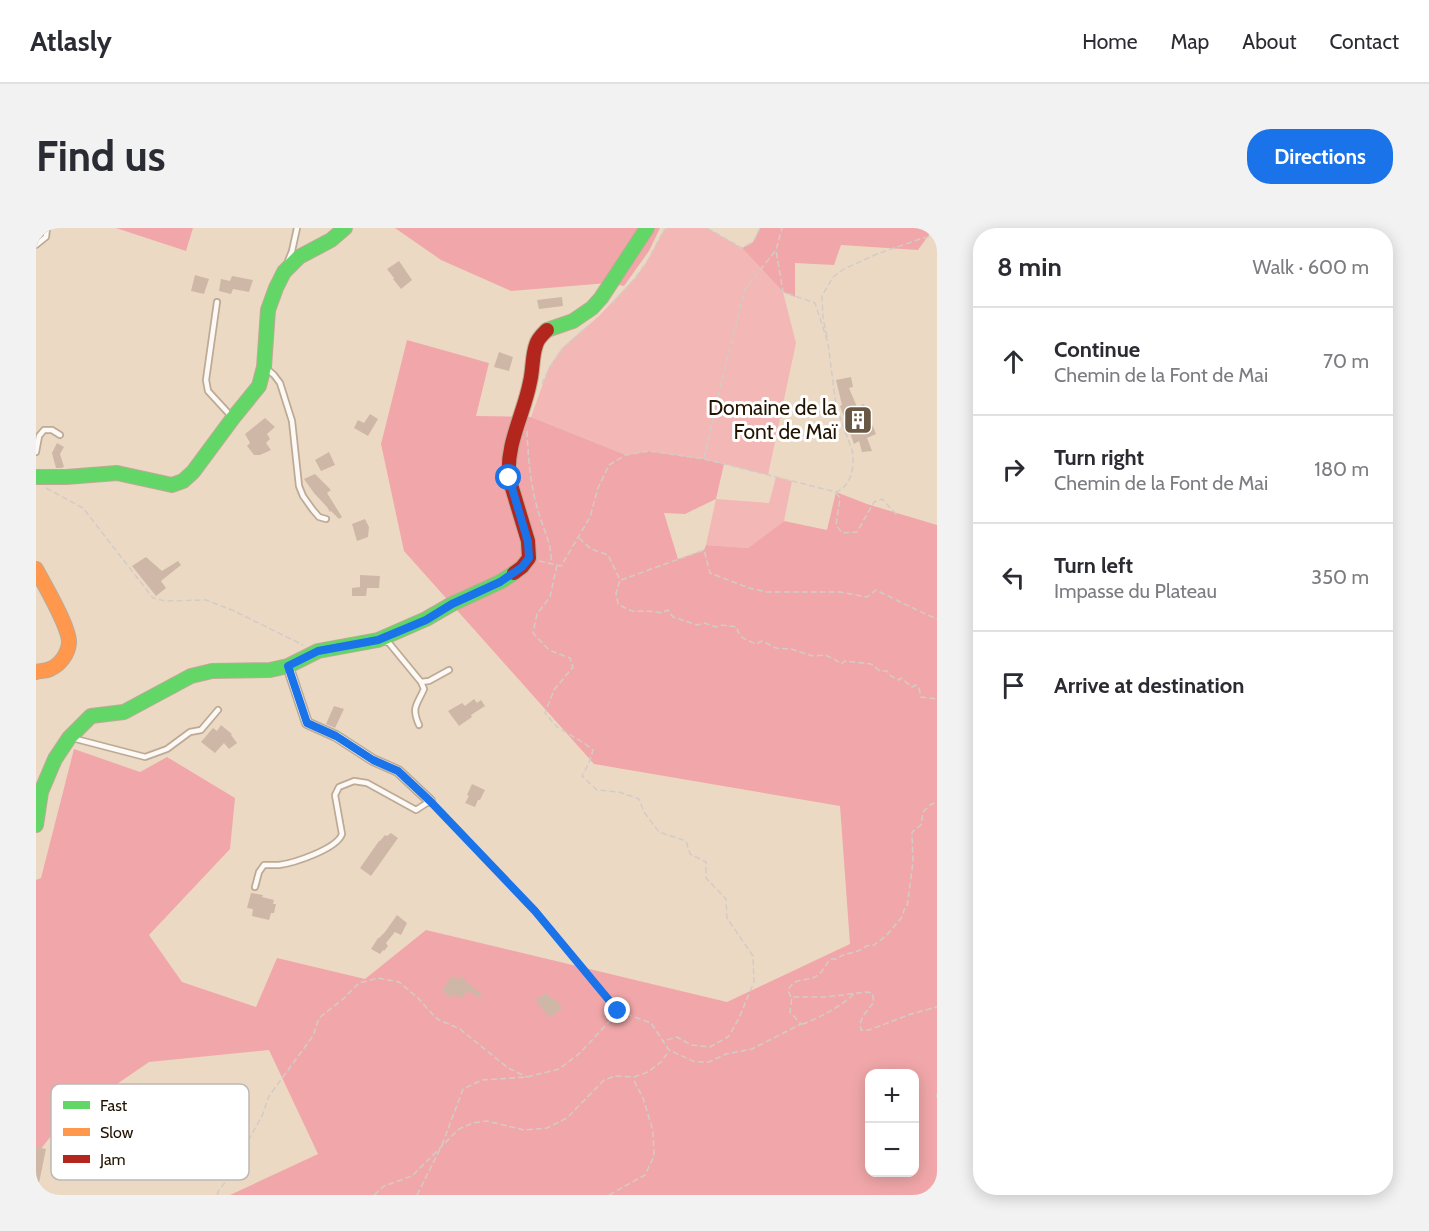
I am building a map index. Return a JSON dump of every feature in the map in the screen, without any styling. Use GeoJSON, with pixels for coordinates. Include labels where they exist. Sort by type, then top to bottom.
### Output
{"type":"FeatureCollection","features":[{"type":"Feature","properties":{"kind":"street"},"geometry":{"type":"LineString","coordinates":[[38,481],[117,473],[172,485],[183,481],[194,472],[259,386],[264,367],[268,310],[284,272],[299,257],[331,240],[345,228]]}},
{"type":"Feature","properties":{"kind":"street"},"geometry":{"type":"LineString","coordinates":[[36,825],[41,792],[55,759],[69,738],[91,716],[124,712],[191,676],[212,670],[270,670],[288,666],[318,651],[378,640],[426,620],[452,604],[500,582],[522,567],[529,558],[528,542],[508,468],[515,429],[530,384],[534,346],[539,337],[548,329],[573,321],[592,308],[610,285],[647,228]]}},
{"type":"Feature","properties":{"kind":"street"},"geometry":{"type":"LineString","coordinates":[[36,569],[67,630],[69,643],[66,654],[59,663],[49,670],[36,672]]}},
{"type":"Feature","properties":{"kind":"street"},"geometry":{"type":"LineString","coordinates":[[288,666],[307,723],[336,736],[373,760],[398,771],[430,801]]}},
{"type":"Feature","properties":{"kind":"lane"},"geometry":{"type":"LineString","coordinates":[[36,244],[46,237],[47,228]]}},
{"type":"Feature","properties":{"kind":"lane"},"geometry":{"type":"LineString","coordinates":[[284,272],[297,228]]}},
{"type":"Feature","properties":{"kind":"lane"},"geometry":{"type":"LineString","coordinates":[[217,302],[206,380],[208,392],[233,418]]}},
{"type":"Feature","properties":{"kind":"lane"},"geometry":{"type":"LineString","coordinates":[[264,367],[280,383],[292,421],[299,486],[303,496],[313,510],[326,519]]}},
{"type":"Feature","properties":{"kind":"lane"},"geometry":{"type":"LineString","coordinates":[[36,452],[39,436],[44,430],[52,430],[60,435]]}},
{"type":"Feature","properties":{"kind":"lane"},"geometry":{"type":"LineString","coordinates":[[378,640],[389,643],[421,682],[424,689],[414,708],[419,725]]}},
{"type":"Feature","properties":{"kind":"lane"},"geometry":{"type":"LineString","coordinates":[[421,682],[429,681],[449,670]]}},
{"type":"Feature","properties":{"kind":"lane"},"geometry":{"type":"LineString","coordinates":[[69,738],[145,756],[168,749],[190,732],[201,730],[218,710]]}},
{"type":"Feature","properties":{"kind":"lane"},"geometry":{"type":"LineString","coordinates":[[255,887],[259,872],[264,865],[280,865],[308,857],[340,839],[342,834],[335,795],[339,787],[354,781],[367,783],[416,810],[430,801]]}},
{"type":"Feature","properties":{"kind":"path"},"geometry":{"type":"LineString","coordinates":[[607,309],[636,277],[664,230],[668,228]]}},
{"type":"Feature","properties":{"kind":"path"},"geometry":{"type":"LineString","coordinates":[[707,228],[742,248],[753,242],[760,228]]}},
{"type":"Feature","properties":{"kind":"path"},"geometry":{"type":"LineString","coordinates":[[704,459],[745,289],[776,250],[782,228]]}},
{"type":"Feature","properties":{"kind":"path"},"geometry":{"type":"LineString","coordinates":[[529,558],[561,566],[590,517],[598,488],[609,465],[626,455],[649,451],[704,459],[836,492],[843,489],[849,482],[853,457],[836,406],[822,296],[833,277],[844,269],[877,254],[937,235]]}},
{"type":"Feature","properties":{"kind":"path"},"geometry":{"type":"LineString","coordinates":[[776,250],[783,292],[814,303],[828,343]]}},
{"type":"Feature","properties":{"kind":"path"},"geometry":{"type":"LineString","coordinates":[[818,315],[822,307]]}},
{"type":"Feature","properties":{"kind":"path"},"geometry":{"type":"LineString","coordinates":[[541,386],[549,367],[562,348],[591,323]]}},
{"type":"Feature","properties":{"kind":"path"},"geometry":{"type":"LineString","coordinates":[[529,424],[527,431],[531,475],[537,506],[551,553],[550,563]]}},
{"type":"Feature","properties":{"kind":"path"},"geometry":{"type":"LineString","coordinates":[[38,481],[83,508],[153,598],[165,601],[206,600],[318,651]]}},
{"type":"Feature","properties":{"kind":"path"},"geometry":{"type":"LineString","coordinates":[[836,492],[840,498],[836,525],[842,533],[858,532],[874,502],[882,500],[897,515]]}},
{"type":"Feature","properties":{"kind":"path"},"geometry":{"type":"LineString","coordinates":[[578,537],[591,549],[608,555],[620,580],[616,593],[618,604],[630,611],[660,613],[668,610],[673,617],[697,625],[704,623],[716,627],[720,625],[737,627],[738,633],[743,638],[756,644],[762,641],[776,648],[791,649],[813,656],[825,655],[842,664],[845,661],[871,664],[880,671],[887,671],[899,681],[901,678],[912,687],[916,685],[921,698],[937,699]]}},
{"type":"Feature","properties":{"kind":"path"},"geometry":{"type":"LineString","coordinates":[[620,580],[704,550],[710,573],[749,588],[767,591],[840,592],[867,597],[876,590],[937,619]]}},
{"type":"Feature","properties":{"kind":"path"},"geometry":{"type":"LineString","coordinates":[[557,565],[550,597],[537,614],[533,633],[549,650],[570,658],[573,667],[554,690],[545,713],[557,727],[593,750],[582,776],[597,790],[619,792],[639,799],[644,812],[659,832],[686,841],[690,854],[706,862],[706,878],[726,899],[727,918],[753,956],[754,982],[729,1036],[710,1047],[691,1045],[677,1037],[663,1041]]}},
{"type":"Feature","properties":{"kind":"path"},"geometry":{"type":"LineString","coordinates":[[430,801],[535,911],[618,1011],[651,1023],[669,1050],[695,1062],[709,1062],[726,1054],[752,1049],[834,1010],[855,993]]}},
{"type":"Feature","properties":{"kind":"path"},"geometry":{"type":"LineString","coordinates":[[801,1024],[790,1012],[791,984],[818,975],[831,959],[838,959],[844,954],[874,945],[886,936],[902,917],[904,910],[908,907],[914,862],[912,832],[921,825],[923,812],[937,802]]}},
{"type":"Feature","properties":{"kind":"path"},"geometry":{"type":"LineString","coordinates":[[249,1139],[262,1116],[269,1096],[313,1035],[319,1018],[359,983],[378,978],[399,982],[437,1019],[460,1029],[508,1068],[527,1077]]}},
{"type":"Feature","properties":{"kind":"path"},"geometry":{"type":"LineString","coordinates":[[792,997],[872,993],[874,1002],[863,1016],[860,1024],[861,1030],[868,1030],[937,1007]]}},
{"type":"Feature","properties":{"kind":"path"},"geometry":{"type":"LineString","coordinates":[[417,1195],[441,1147],[463,1089],[482,1080],[527,1077],[559,1069],[580,1053],[618,1011]]}},
{"type":"Feature","properties":{"kind":"path"},"geometry":{"type":"LineString","coordinates":[[374,1195],[384,1186],[412,1176],[459,1129],[473,1123],[487,1121],[524,1130],[547,1128],[567,1118],[604,1080],[615,1076],[634,1077],[648,1072],[661,1062],[669,1050]]}},
{"type":"Feature","properties":{"kind":"path"},"geometry":{"type":"LineString","coordinates":[[609,1195],[645,1175],[654,1156],[652,1131],[643,1098],[634,1077]]}},
{"type":"Feature","properties":{"kind":"path"},"geometry":{"type":"LineString","coordinates":[[217,1195],[227,1180]]}},
{"type":"Feature","properties":{"kind":"shaded area"},"geometry":{"type":"Polygon","coordinates":[[[116,228],[193,228],[186,251],[116,228]]]}},
{"type":"Feature","properties":{"kind":"shaded area"},"geometry":{"type":"Polygon","coordinates":[[[395,228],[660,228],[649,251],[624,286],[608,283],[511,291],[441,260],[395,228]]]}},
{"type":"Feature","properties":{"kind":"shaded area"},"geometry":{"type":"Polygon","coordinates":[[[668,228],[707,228],[742,248],[783,292],[796,343],[768,475],[704,459],[649,451],[626,455],[531,417],[549,367],[562,348],[599,316],[636,277],[664,230],[668,228]]]}},
{"type":"Feature","properties":{"kind":"shaded area"},"geometry":{"type":"Polygon","coordinates":[[[760,228],[934,228],[918,250],[841,245],[834,265],[795,263],[795,297],[783,292],[742,248],[753,242],[760,228]]]}},
{"type":"Feature","properties":{"kind":"shaded area"},"geometry":{"type":"Polygon","coordinates":[[[407,340],[489,363],[476,416],[531,417],[626,455],[649,451],[724,464],[716,499],[685,514],[664,513],[678,559],[704,550],[706,545],[748,548],[784,521],[827,530],[836,492],[937,525],[937,1195],[230,1195],[318,1154],[269,1050],[149,1062],[117,1084],[51,1084],[51,1136],[36,1155],[36,880],[41,878],[74,749],[140,772],[167,757],[235,798],[230,849],[149,935],[182,982],[256,1007],[277,958],[365,979],[426,930],[727,1002],[850,944],[840,806],[594,764],[404,551],[381,444],[407,340]]]}},
{"type":"Feature","properties":{"kind":"shaded area"},"geometry":{"type":"Polygon","coordinates":[[[776,477],[792,481],[784,521],[748,548],[706,545],[716,499],[769,503],[776,477]]]}},
{"type":"Feature","properties":{"kind":"building"},"geometry":{"type":"Polygon","coordinates":[[[399,261],[412,280],[401,289],[387,269],[399,261]]]}},
{"type":"Feature","properties":{"kind":"building"},"geometry":{"type":"Polygon","coordinates":[[[195,275],[209,279],[204,294],[191,291],[195,275]]]}},
{"type":"Feature","properties":{"kind":"building"},"geometry":{"type":"Polygon","coordinates":[[[232,276],[253,280],[249,292],[233,289],[231,294],[219,291],[221,279],[230,281],[232,276]]]}},
{"type":"Feature","properties":{"kind":"building"},"geometry":{"type":"Polygon","coordinates":[[[562,297],[563,306],[539,309],[537,300],[562,297]]]}},
{"type":"Feature","properties":{"kind":"building"},"geometry":{"type":"Polygon","coordinates":[[[499,352],[513,357],[509,371],[494,367],[499,352]]]}},
{"type":"Feature","properties":{"kind":"building","name":"Domaine de la Font de Maï"},"geometry":{"type":"Polygon","coordinates":[[[851,377],[853,387],[849,388],[857,407],[864,404],[876,434],[867,438],[872,451],[862,452],[859,441],[854,444],[840,406],[842,405],[836,380],[851,377]]]}},
{"type":"Feature","properties":{"kind":"building"},"geometry":{"type":"Polygon","coordinates":[[[370,414],[378,419],[368,436],[354,428],[358,420],[364,423],[370,414]]]}},
{"type":"Feature","properties":{"kind":"building"},"geometry":{"type":"Polygon","coordinates":[[[265,418],[275,427],[267,434],[270,439],[266,443],[271,450],[254,455],[247,446],[250,443],[245,434],[265,418]]]}},
{"type":"Feature","properties":{"kind":"building"},"geometry":{"type":"Polygon","coordinates":[[[57,443],[64,447],[60,454],[64,467],[61,468],[56,468],[52,453],[57,443]]]}},
{"type":"Feature","properties":{"kind":"building"},"geometry":{"type":"Polygon","coordinates":[[[329,452],[335,465],[321,471],[315,460],[329,452]]]}},
{"type":"Feature","properties":{"kind":"building"},"geometry":{"type":"Polygon","coordinates":[[[315,474],[331,490],[327,493],[342,517],[339,519],[330,512],[304,479],[315,474]]]}},
{"type":"Feature","properties":{"kind":"building"},"geometry":{"type":"Polygon","coordinates":[[[365,519],[369,527],[368,537],[357,541],[352,524],[365,519]]]}},
{"type":"Feature","properties":{"kind":"building"},"geometry":{"type":"Polygon","coordinates":[[[146,557],[162,571],[178,561],[181,565],[161,581],[166,588],[156,596],[132,566],[146,557]]]}},
{"type":"Feature","properties":{"kind":"building"},"geometry":{"type":"Polygon","coordinates":[[[360,575],[380,576],[379,588],[367,588],[366,596],[352,596],[352,588],[360,587],[360,575]]]}},
{"type":"Feature","properties":{"kind":"building"},"geometry":{"type":"Polygon","coordinates":[[[474,699],[477,703],[481,700],[485,706],[459,726],[448,711],[462,703],[465,706],[474,699]]]}},
{"type":"Feature","properties":{"kind":"building"},"geometry":{"type":"Polygon","coordinates":[[[334,706],[344,709],[335,728],[326,724],[334,706]]]}},
{"type":"Feature","properties":{"kind":"building"},"geometry":{"type":"Polygon","coordinates":[[[221,725],[232,734],[237,743],[229,749],[224,743],[215,753],[201,742],[213,728],[217,731],[221,725]]]}},
{"type":"Feature","properties":{"kind":"building"},"geometry":{"type":"Polygon","coordinates":[[[472,784],[485,790],[475,807],[465,803],[472,784]]]}},
{"type":"Feature","properties":{"kind":"building"},"geometry":{"type":"Polygon","coordinates":[[[391,833],[398,838],[371,876],[360,868],[379,841],[391,833]]]}},
{"type":"Feature","properties":{"kind":"building"},"geometry":{"type":"Polygon","coordinates":[[[251,893],[274,900],[273,904],[276,904],[274,913],[271,913],[269,920],[252,916],[253,909],[247,908],[251,893]]]}},
{"type":"Feature","properties":{"kind":"building"},"geometry":{"type":"Polygon","coordinates":[[[397,915],[407,923],[401,935],[395,932],[386,943],[388,946],[380,954],[371,949],[378,938],[397,915]]]}},
{"type":"Feature","properties":{"kind":"building"},"geometry":{"type":"Polygon","coordinates":[[[452,976],[457,980],[460,976],[482,995],[480,998],[468,991],[460,999],[454,994],[450,998],[442,990],[452,976]]]}},
{"type":"Feature","properties":{"kind":"building"},"geometry":{"type":"Polygon","coordinates":[[[546,993],[552,999],[554,998],[562,1008],[550,1018],[535,1000],[546,993]]]}},
{"type":"Feature","properties":{"kind":"building"},"geometry":{"type":"Polygon","coordinates":[[[36,1147],[46,1149],[39,1183],[36,1182],[36,1147]]]}},
{"type":"Feature","properties":{"kind":"traffic: fast"},"geometry":{"type":"LineString","coordinates":[[36,477],[117,473],[172,485],[183,481],[193,472],[259,386],[264,367],[268,310],[284,272],[299,257],[331,240],[345,228]]}},
{"type":"Feature","properties":{"kind":"traffic: fast"},"geometry":{"type":"LineString","coordinates":[[547,330],[573,321],[592,308],[647,228]]}},
{"type":"Feature","properties":{"kind":"traffic: fast"},"geometry":{"type":"LineString","coordinates":[[36,825],[41,792],[55,759],[69,738],[91,716],[124,712],[191,676],[212,671],[270,670],[288,666],[318,651],[378,640],[426,619],[514,573]]}},
{"type":"Feature","properties":{"kind":"traffic: slow"},"geometry":{"type":"LineString","coordinates":[[36,569],[61,617],[69,643],[65,655],[57,665],[48,670],[36,672]]}},
{"type":"Feature","properties":{"kind":"traffic: jam"},"geometry":{"type":"LineString","coordinates":[[514,573],[529,558],[528,541],[509,478],[510,453],[527,394],[535,349],[539,338],[547,330]]}},
{"type":"Feature","properties":{"kind":"place","name":"Domaine de la Font de Maï"},"geometry":{"type":"Point","coordinates":[858,420]}},
{"type":"Feature","properties":{"kind":"route"},"geometry":{"type":"LineString","coordinates":[[509,478],[528,542],[529,558],[522,567],[500,582],[452,604],[426,620],[378,640],[318,651],[288,666],[307,723],[336,736],[373,760],[398,771],[430,801],[535,911],[618,1011]]}}]}
